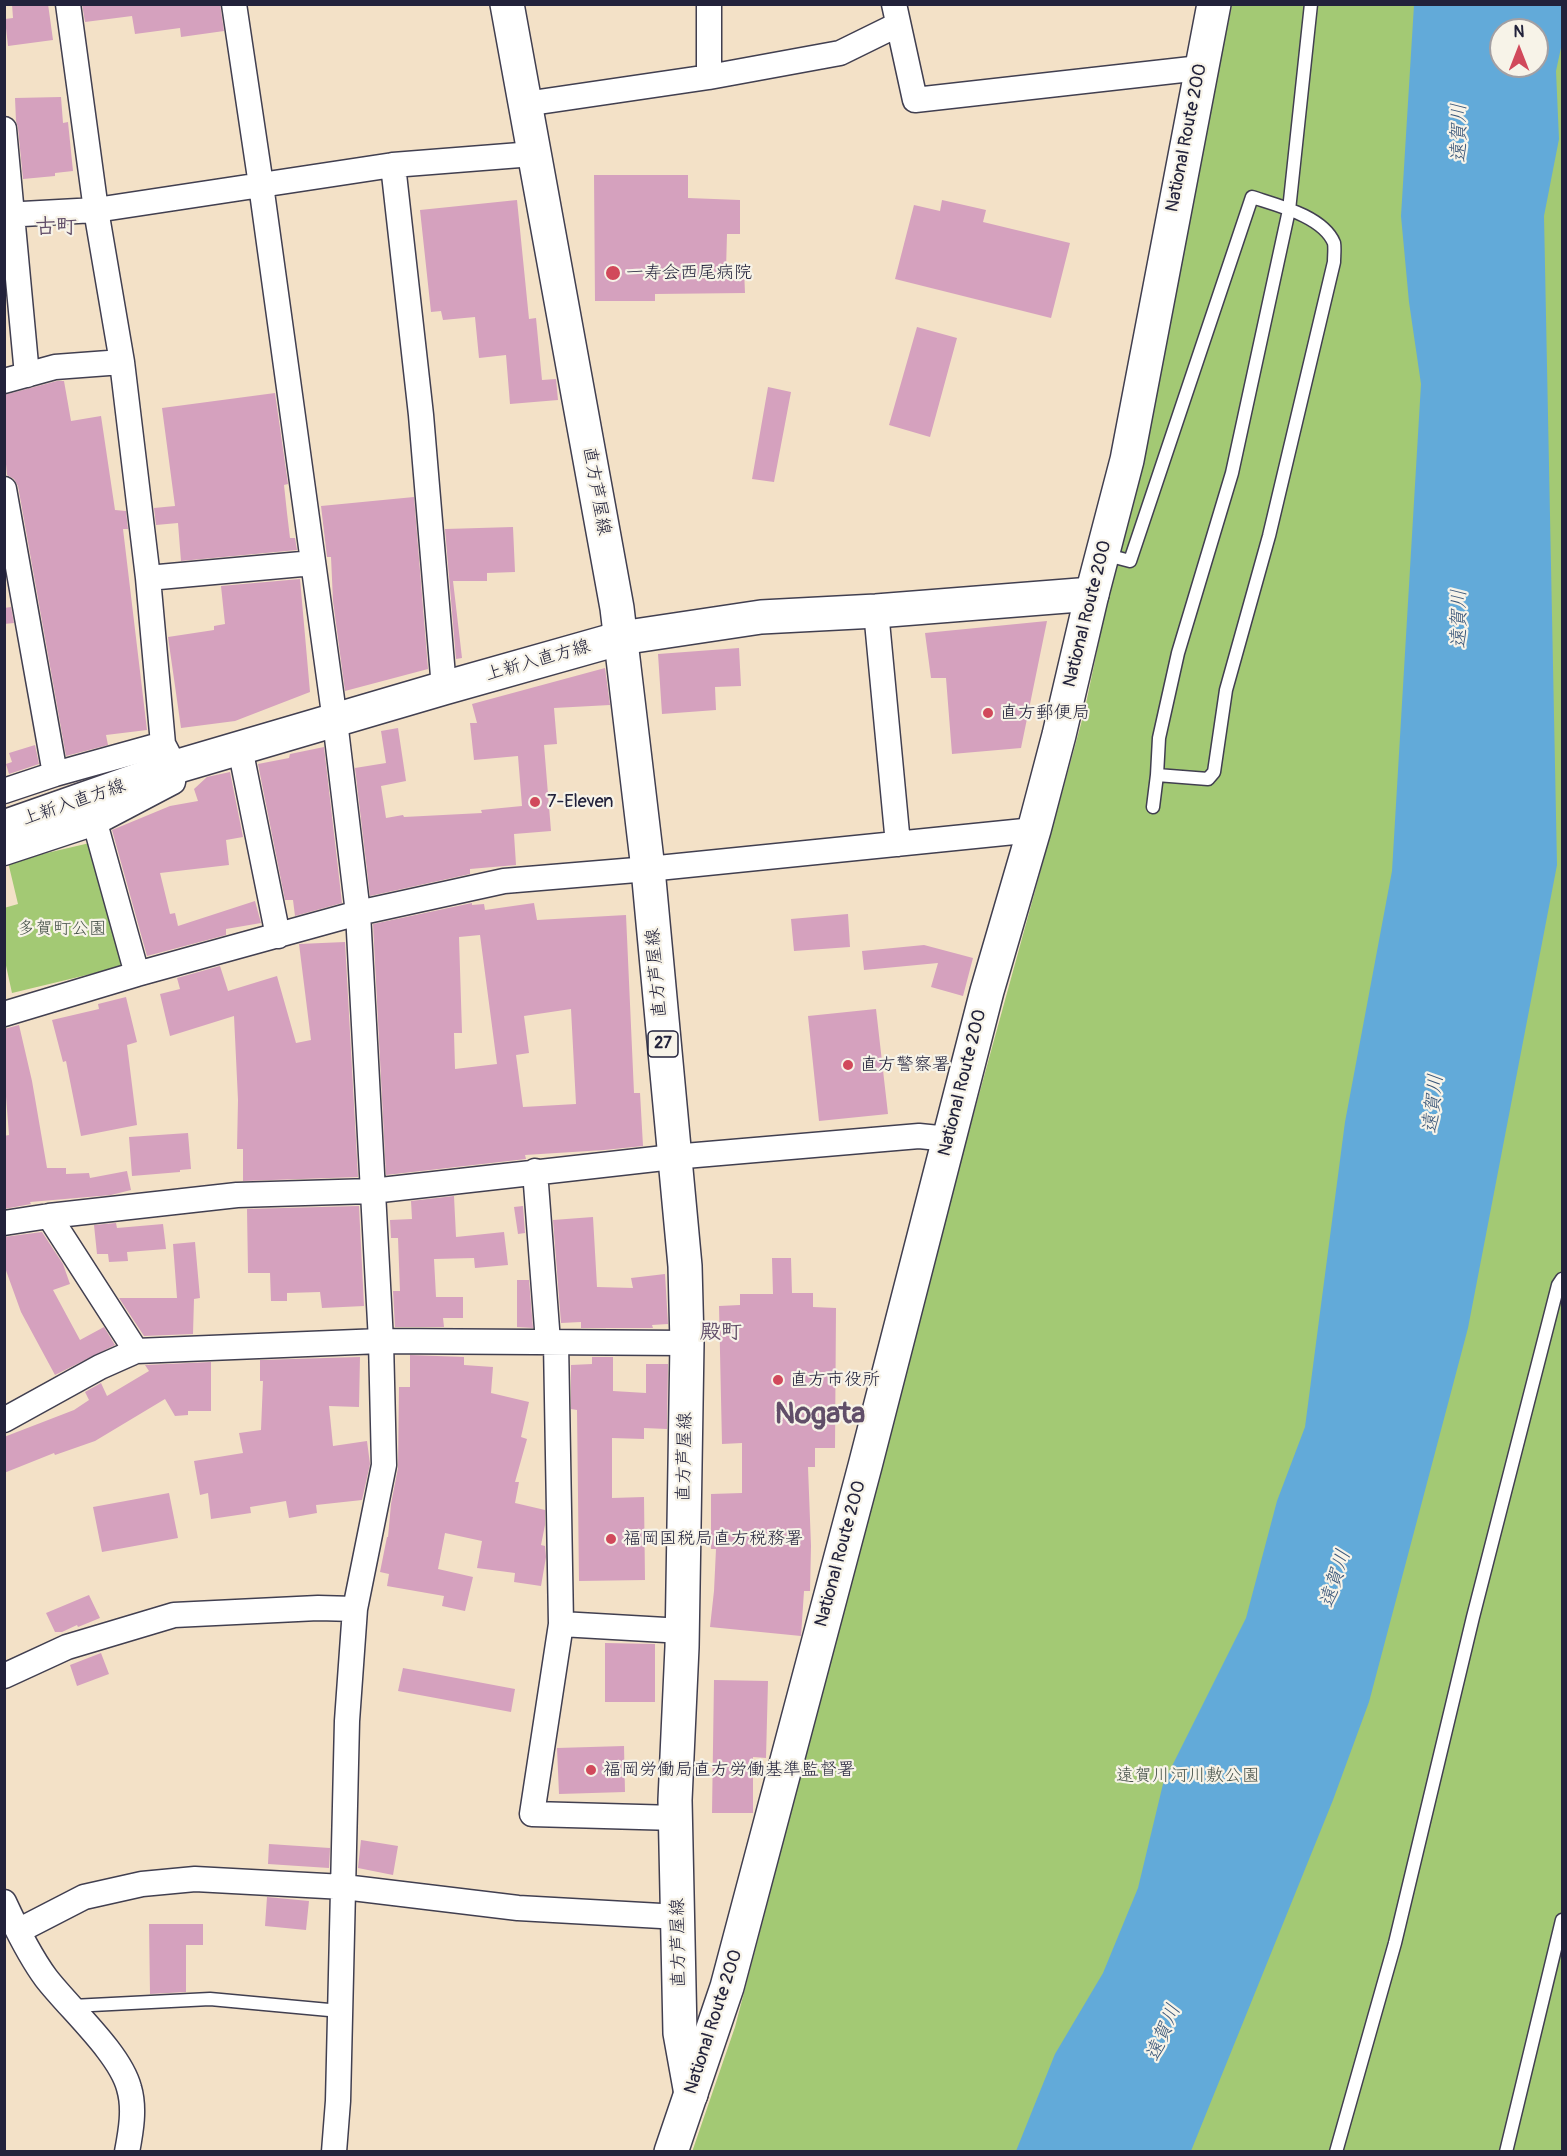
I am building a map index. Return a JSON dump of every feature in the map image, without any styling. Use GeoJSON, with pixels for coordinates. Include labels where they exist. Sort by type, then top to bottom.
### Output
{"type":"FeatureCollection","features":[{"type":"Feature","properties":{"kind":"main road","name":"直方芦屋線"},"geometry":{"type":"LineString","coordinates":[[507,4],[621,638],[648,869],[673,1157],[685,1266],[687,1343],[683,1631],[676,1818],[680,2033],[691,2094]]}},
{"type":"Feature","properties":{"kind":"main road","name":"National Route 200"},"geometry":{"type":"LineString","coordinates":[[671,2151],[727,1987],[987,991],[1034,830],[1127,460],[1214,4]]}},
{"type":"Feature","properties":{"kind":"main road","name":"上新入直方線"},"geometry":{"type":"LineString","coordinates":[[4,827],[169,756],[240,748],[621,638],[761,616],[876,611],[1092,594]]}},
{"type":"Feature","properties":{"kind":"street"},"geometry":{"type":"LineString","coordinates":[[4,853],[95,823],[172,782],[122,362],[96,210],[68,4]]}},
{"type":"Feature","properties":{"kind":"street"},"geometry":{"type":"LineString","coordinates":[[234,4],[335,721],[358,913],[381,1341],[384,1465],[355,1610],[347,1721],[338,2102],[334,2151]]}},
{"type":"Feature","properties":{"kind":"street"},"geometry":{"type":"LineString","coordinates":[[709,4],[709,76]]}},
{"type":"Feature","properties":{"kind":"street"},"geometry":{"type":"LineString","coordinates":[[525,104],[840,53],[895,15],[915,100],[1200,68]]}},
{"type":"Feature","properties":{"kind":"street"},"geometry":{"type":"LineString","coordinates":[[4,129],[16,378],[55,367],[122,362]]}},
{"type":"Feature","properties":{"kind":"street"},"geometry":{"type":"LineString","coordinates":[[9,215],[96,210],[393,165],[533,154]]}},
{"type":"Feature","properties":{"kind":"street"},"geometry":{"type":"LineString","coordinates":[[393,165],[421,415],[444,688]]}},
{"type":"Feature","properties":{"kind":"street"},"geometry":{"type":"LineString","coordinates":[[4,489],[56,774]]}},
{"type":"Feature","properties":{"kind":"street"},"geometry":{"type":"LineString","coordinates":[[148,578],[313,562]]}},
{"type":"Feature","properties":{"kind":"street"},"geometry":{"type":"LineString","coordinates":[[876,611],[898,844]]}},
{"type":"Feature","properties":{"kind":"street"},"geometry":{"type":"LineString","coordinates":[[240,748],[278,936]]}},
{"type":"Feature","properties":{"kind":"street"},"geometry":{"type":"LineString","coordinates":[[4,791],[56,774],[169,756]]}},
{"type":"Feature","properties":{"kind":"street"},"geometry":{"type":"LineString","coordinates":[[95,823],[137,974]]}},
{"type":"Feature","properties":{"kind":"street"},"geometry":{"type":"LineString","coordinates":[[4,1014],[137,974],[358,913],[504,880],[648,869],[1034,830]]}},
{"type":"Feature","properties":{"kind":"street"},"geometry":{"type":"LineString","coordinates":[[4,1223],[237,1195],[372,1191],[673,1157],[919,1136],[949,1139]]}},
{"type":"Feature","properties":{"kind":"street"},"geometry":{"type":"LineString","coordinates":[[535,1171],[552,1342],[561,1624],[532,1814],[676,1818]]}},
{"type":"Feature","properties":{"kind":"street"},"geometry":{"type":"LineString","coordinates":[[49,1216],[136,1351]]}},
{"type":"Feature","properties":{"kind":"street"},"geometry":{"type":"LineString","coordinates":[[4,1420],[100,1367],[136,1351],[381,1341],[687,1343]]}},
{"type":"Feature","properties":{"kind":"street"},"geometry":{"type":"LineString","coordinates":[[4,1676],[67,1647],[174,1615],[306,1609],[355,1610]]}},
{"type":"Feature","properties":{"kind":"street"},"geometry":{"type":"LineString","coordinates":[[561,1624],[683,1631]]}},
{"type":"Feature","properties":{"kind":"street"},"geometry":{"type":"LineString","coordinates":[[18,1931],[84,1898],[142,1884],[195,1880],[344,1887],[518,1908],[679,1917]]}},
{"type":"Feature","properties":{"kind":"street"},"geometry":{"type":"LineString","coordinates":[[4,1902],[18,1931],[46,1977],[117,2062],[129,2087],[132,2112],[127,2151]]}},
{"type":"Feature","properties":{"kind":"lane"},"geometry":{"type":"LineString","coordinates":[[1153,807],[1159,738],[1178,653],[1232,473],[1289,210],[1311,4]]}},
{"type":"Feature","properties":{"kind":"lane"},"geometry":{"type":"LineString","coordinates":[[1102,554],[1130,561],[1252,197],[1309,218],[1324,228],[1334,243],[1334,262],[1269,536],[1226,690],[1214,772],[1208,778],[1157,775]]}},
{"type":"Feature","properties":{"kind":"lane"},"geometry":{"type":"LineString","coordinates":[[1336,2151],[1395,1943],[1473,1617],[1558,1285],[1563,1279]]}},
{"type":"Feature","properties":{"kind":"lane"},"geometry":{"type":"LineString","coordinates":[[1506,2151],[1563,1920]]}},
{"type":"Feature","properties":{"kind":"lane"},"geometry":{"type":"LineString","coordinates":[[71,2007],[210,2000],[340,2012]]}},
{"type":"Feature","properties":{"kind":"green space","name":"遠賀川河川敷公園"},"geometry":{"type":"Polygon","coordinates":[[[1232,5],[1562,5],[1562,2151],[692,2152],[735,2027],[966,1142],[1084,713],[1232,5]]]}},
{"type":"Feature","properties":{"kind":"green space","name":"多賀町公園"},"geometry":{"type":"Polygon","coordinates":[[[94,842],[124,966],[12,993],[5,961],[4,908],[18,904],[8,862],[94,842]]]}},
{"type":"Feature","properties":{"kind":"water","name":"遠賀川"},"geometry":{"type":"Polygon","coordinates":[[[1414,5],[1562,5],[1562,43],[1556,71],[1559,139],[1544,216],[1557,865],[1468,1328],[1369,1702],[1333,1800],[1191,2151],[1016,2151],[1055,2054],[1103,1973],[1138,1888],[1163,1784],[1246,1618],[1277,1501],[1305,1427],[1345,1122],[1392,871],[1421,384],[1409,302],[1401,216],[1414,5]]]}},
{"type":"Feature","properties":{"kind":"building"},"geometry":{"type":"Polygon","coordinates":[[[12,4],[48,4],[53,40],[8,46],[5,19],[13,18],[12,4]]]}},
{"type":"Feature","properties":{"kind":"building"},"geometry":{"type":"Polygon","coordinates":[[[82,4],[220,4],[224,31],[181,37],[180,28],[135,34],[132,16],[85,22],[82,4]]]}},
{"type":"Feature","properties":{"kind":"building"},"geometry":{"type":"Polygon","coordinates":[[[61,97],[63,123],[68,122],[73,171],[55,173],[55,176],[23,179],[15,98],[61,97]]]}},
{"type":"Feature","properties":{"kind":"building"},"geometry":{"type":"Polygon","coordinates":[[[594,175],[688,175],[688,198],[740,200],[740,234],[727,234],[726,270],[744,270],[745,293],[655,294],[655,301],[595,301],[594,175]]]}},
{"type":"Feature","properties":{"kind":"building"},"geometry":{"type":"Polygon","coordinates":[[[517,200],[529,319],[536,318],[542,380],[556,379],[558,400],[510,404],[506,355],[479,358],[475,317],[443,320],[441,311],[431,312],[420,210],[517,200]]]}},
{"type":"Feature","properties":{"kind":"building"},"geometry":{"type":"Polygon","coordinates":[[[942,200],[986,210],[983,222],[1070,243],[1051,318],[895,279],[914,205],[940,211],[942,200]]]}},
{"type":"Feature","properties":{"kind":"building"},"geometry":{"type":"Polygon","coordinates":[[[917,327],[957,338],[930,437],[889,425],[917,327]]]}},
{"type":"Feature","properties":{"kind":"building"},"geometry":{"type":"Polygon","coordinates":[[[64,381],[71,421],[101,416],[115,510],[126,511],[128,529],[123,529],[147,730],[106,735],[108,745],[66,756],[18,486],[14,479],[7,475],[4,442],[4,395],[64,381]]]}},
{"type":"Feature","properties":{"kind":"building"},"geometry":{"type":"Polygon","coordinates":[[[768,387],[791,392],[774,482],[752,479],[768,387]]]}},
{"type":"Feature","properties":{"kind":"building"},"geometry":{"type":"Polygon","coordinates":[[[275,393],[288,484],[284,485],[290,538],[295,538],[297,550],[181,561],[178,523],[156,525],[154,508],[175,506],[162,408],[275,393]]]}},
{"type":"Feature","properties":{"kind":"building"},"geometry":{"type":"Polygon","coordinates":[[[414,497],[428,669],[345,691],[333,601],[331,557],[327,557],[321,506],[414,497]]]}},
{"type":"Feature","properties":{"kind":"building"},"geometry":{"type":"Polygon","coordinates":[[[513,527],[515,572],[487,573],[487,581],[453,581],[462,658],[456,659],[445,529],[513,527]]]}},
{"type":"Feature","properties":{"kind":"building"},"geometry":{"type":"Polygon","coordinates":[[[300,579],[310,692],[235,721],[181,728],[168,637],[214,630],[214,626],[225,624],[221,586],[300,579]]]}},
{"type":"Feature","properties":{"kind":"building"},"geometry":{"type":"Polygon","coordinates":[[[11,607],[14,623],[4,624],[4,608],[11,607]]]}},
{"type":"Feature","properties":{"kind":"building","name":"直方郵便局"},"geometry":{"type":"Polygon","coordinates":[[[1047,621],[1021,748],[952,754],[946,678],[931,678],[925,633],[1047,621]]]}},
{"type":"Feature","properties":{"kind":"building"},"geometry":{"type":"Polygon","coordinates":[[[739,648],[741,686],[715,687],[716,710],[662,714],[658,654],[739,648]]]}},
{"type":"Feature","properties":{"kind":"building"},"geometry":{"type":"Polygon","coordinates":[[[605,668],[610,705],[554,708],[557,744],[544,745],[551,831],[514,834],[516,865],[470,869],[470,874],[370,896],[355,768],[386,763],[381,731],[398,728],[406,781],[381,786],[386,818],[403,815],[404,817],[482,813],[481,810],[522,806],[518,756],[474,760],[470,723],[477,723],[472,704],[605,668]]]}},
{"type":"Feature","properties":{"kind":"building"},"geometry":{"type":"Polygon","coordinates":[[[35,745],[39,764],[9,774],[6,764],[12,762],[9,753],[35,745]]]}},
{"type":"Feature","properties":{"kind":"building"},"geometry":{"type":"Polygon","coordinates":[[[324,747],[342,903],[295,916],[293,900],[285,900],[258,764],[289,758],[290,754],[324,747]]]}},
{"type":"Feature","properties":{"kind":"building"},"geometry":{"type":"Polygon","coordinates":[[[230,772],[243,837],[226,840],[229,865],[160,873],[170,914],[175,913],[178,926],[255,901],[261,923],[226,929],[226,935],[147,956],[112,830],[170,806],[198,801],[194,789],[207,777],[230,772]]]}},
{"type":"Feature","properties":{"kind":"building"},"geometry":{"type":"Polygon","coordinates":[[[472,903],[472,905],[484,904],[485,910],[534,903],[537,920],[626,915],[634,1093],[640,1093],[643,1146],[525,1155],[526,1159],[386,1175],[373,924],[472,903]],[[480,935],[459,937],[462,1033],[454,1033],[455,1069],[497,1064],[480,935]],[[571,1009],[524,1016],[529,1053],[516,1055],[523,1107],[576,1104],[571,1009]]]}},
{"type":"Feature","properties":{"kind":"building"},"geometry":{"type":"Polygon","coordinates":[[[848,914],[850,947],[794,951],[791,919],[848,914]]]}},
{"type":"Feature","properties":{"kind":"building"},"geometry":{"type":"Polygon","coordinates":[[[345,942],[358,1177],[243,1181],[243,1149],[237,1149],[238,1100],[234,1016],[170,1036],[160,994],[180,989],[177,978],[220,966],[228,991],[277,976],[296,1043],[311,1040],[299,944],[345,942]]]}},
{"type":"Feature","properties":{"kind":"building"},"geometry":{"type":"Polygon","coordinates":[[[924,945],[973,958],[963,996],[931,987],[938,963],[864,970],[862,951],[924,945]]]}},
{"type":"Feature","properties":{"kind":"building"},"geometry":{"type":"Polygon","coordinates":[[[126,997],[137,1042],[127,1045],[137,1125],[81,1136],[66,1061],[63,1062],[52,1020],[99,1009],[98,1004],[126,997]]]}},
{"type":"Feature","properties":{"kind":"building","name":"直方警察署"},"geometry":{"type":"Polygon","coordinates":[[[876,1009],[888,1114],[819,1121],[808,1016],[876,1009]]]}},
{"type":"Feature","properties":{"kind":"building"},"geometry":{"type":"Polygon","coordinates":[[[19,1025],[32,1081],[47,1168],[66,1168],[66,1174],[89,1173],[90,1178],[127,1171],[131,1190],[111,1195],[30,1202],[31,1204],[4,1209],[4,1136],[9,1135],[4,1071],[4,1029],[19,1025]]]}},
{"type":"Feature","properties":{"kind":"building"},"geometry":{"type":"Polygon","coordinates":[[[188,1133],[191,1169],[132,1176],[129,1137],[188,1133]]]}},
{"type":"Feature","properties":{"kind":"building"},"geometry":{"type":"Polygon","coordinates":[[[454,1196],[456,1237],[504,1232],[508,1265],[475,1268],[474,1258],[434,1259],[436,1297],[463,1297],[463,1318],[443,1318],[444,1327],[395,1327],[393,1291],[400,1291],[398,1238],[391,1238],[390,1220],[412,1219],[411,1201],[454,1196]]]}},
{"type":"Feature","properties":{"kind":"building"},"geometry":{"type":"Polygon","coordinates":[[[359,1206],[364,1306],[322,1308],[320,1292],[287,1293],[287,1301],[271,1301],[270,1273],[248,1273],[247,1209],[359,1206]]]}},
{"type":"Feature","properties":{"kind":"building"},"geometry":{"type":"Polygon","coordinates":[[[523,1206],[525,1233],[518,1234],[514,1207],[523,1206]]]}},
{"type":"Feature","properties":{"kind":"building"},"geometry":{"type":"Polygon","coordinates":[[[593,1217],[597,1287],[633,1288],[631,1278],[665,1274],[668,1324],[652,1325],[653,1328],[581,1328],[581,1322],[561,1323],[553,1220],[593,1217]]]}},
{"type":"Feature","properties":{"kind":"building"},"geometry":{"type":"Polygon","coordinates":[[[116,1223],[117,1228],[163,1224],[166,1249],[127,1252],[128,1261],[109,1262],[108,1254],[97,1254],[94,1225],[116,1223]]]}},
{"type":"Feature","properties":{"kind":"building"},"geometry":{"type":"Polygon","coordinates":[[[42,1232],[63,1264],[70,1284],[53,1290],[80,1340],[104,1327],[115,1345],[55,1375],[21,1312],[4,1265],[4,1237],[42,1232]]]}},
{"type":"Feature","properties":{"kind":"building"},"geometry":{"type":"Polygon","coordinates":[[[195,1242],[200,1298],[194,1299],[193,1334],[144,1336],[119,1298],[177,1298],[173,1244],[195,1242]]]}},
{"type":"Feature","properties":{"kind":"building"},"geometry":{"type":"Polygon","coordinates":[[[772,1258],[791,1258],[792,1293],[813,1293],[813,1307],[836,1308],[835,1448],[815,1448],[815,1467],[808,1467],[810,1591],[804,1591],[801,1636],[710,1627],[716,1549],[711,1549],[711,1494],[742,1493],[742,1443],[722,1444],[719,1306],[740,1305],[740,1294],[773,1294],[772,1258]]]}},
{"type":"Feature","properties":{"kind":"building"},"geometry":{"type":"Polygon","coordinates":[[[517,1280],[529,1280],[533,1328],[517,1327],[517,1280]]]}},
{"type":"Feature","properties":{"kind":"building"},"geometry":{"type":"Polygon","coordinates":[[[410,1355],[464,1357],[464,1365],[493,1367],[491,1393],[529,1402],[521,1437],[527,1439],[515,1482],[519,1482],[515,1503],[545,1510],[541,1545],[545,1546],[546,1557],[541,1586],[514,1582],[515,1573],[477,1568],[482,1541],[445,1533],[438,1569],[473,1577],[465,1611],[442,1606],[444,1596],[387,1586],[389,1574],[380,1572],[388,1537],[398,1468],[399,1387],[410,1387],[410,1355]]]}},
{"type":"Feature","properties":{"kind":"building"},"geometry":{"type":"Polygon","coordinates":[[[360,1357],[359,1407],[329,1406],[333,1446],[367,1441],[370,1464],[362,1500],[316,1505],[317,1513],[289,1518],[286,1501],[250,1507],[251,1513],[211,1519],[208,1493],[200,1495],[194,1461],[243,1453],[239,1433],[261,1430],[263,1381],[260,1381],[260,1360],[360,1357]]]}},
{"type":"Feature","properties":{"kind":"building"},"geometry":{"type":"Polygon","coordinates":[[[592,1357],[613,1357],[613,1391],[646,1393],[646,1364],[668,1364],[667,1429],[644,1428],[644,1439],[612,1438],[612,1498],[644,1497],[645,1580],[579,1581],[577,1410],[571,1409],[571,1365],[592,1364],[592,1357]]]}},
{"type":"Feature","properties":{"kind":"building"},"geometry":{"type":"Polygon","coordinates":[[[211,1362],[211,1411],[188,1411],[188,1415],[175,1416],[165,1399],[95,1441],[55,1455],[54,1453],[4,1473],[4,1437],[74,1410],[89,1400],[85,1392],[101,1383],[107,1396],[149,1371],[145,1365],[211,1362]]]}},
{"type":"Feature","properties":{"kind":"building"},"geometry":{"type":"Polygon","coordinates":[[[169,1493],[178,1538],[102,1552],[93,1507],[169,1493]]]}},
{"type":"Feature","properties":{"kind":"building"},"geometry":{"type":"Polygon","coordinates":[[[89,1595],[100,1618],[62,1632],[55,1632],[46,1613],[89,1595]]]}},
{"type":"Feature","properties":{"kind":"building"},"geometry":{"type":"Polygon","coordinates":[[[605,1643],[655,1644],[655,1702],[605,1702],[605,1643]]]}},
{"type":"Feature","properties":{"kind":"building"},"geometry":{"type":"Polygon","coordinates":[[[101,1653],[109,1674],[77,1686],[70,1665],[101,1653]]]}},
{"type":"Feature","properties":{"kind":"building"},"geometry":{"type":"Polygon","coordinates":[[[403,1668],[515,1689],[511,1712],[398,1691],[403,1668]]]}},
{"type":"Feature","properties":{"kind":"building"},"geometry":{"type":"Polygon","coordinates":[[[714,1680],[768,1681],[766,1758],[753,1757],[753,1813],[712,1813],[714,1680]]]}},
{"type":"Feature","properties":{"kind":"building","name":"福岡労働局直方労働基準監督署"},"geometry":{"type":"Polygon","coordinates":[[[624,1746],[625,1792],[559,1794],[557,1748],[624,1746]]]}},
{"type":"Feature","properties":{"kind":"building"},"geometry":{"type":"Polygon","coordinates":[[[361,1840],[398,1846],[393,1875],[358,1868],[361,1840]]]}},
{"type":"Feature","properties":{"kind":"building"},"geometry":{"type":"Polygon","coordinates":[[[269,1844],[330,1848],[329,1868],[268,1864],[269,1844]]]}},
{"type":"Feature","properties":{"kind":"building"},"geometry":{"type":"Polygon","coordinates":[[[267,1897],[309,1901],[306,1930],[265,1926],[267,1897]]]}},
{"type":"Feature","properties":{"kind":"building"},"geometry":{"type":"Polygon","coordinates":[[[149,1924],[203,1924],[203,1945],[186,1945],[186,1992],[150,1994],[149,1924]]]}},
{"type":"Feature","properties":{"kind":"place","name":"一寿会西尾病院"},"geometry":{"type":"Point","coordinates":[613,273]}},
{"type":"Feature","properties":{"kind":"place","name":"直方郵便局"},"geometry":{"type":"Point","coordinates":[988,713]}},
{"type":"Feature","properties":{"kind":"place","name":"7-Eleven"},"geometry":{"type":"Point","coordinates":[535,802]}},
{"type":"Feature","properties":{"kind":"place","name":"直方警察署"},"geometry":{"type":"Point","coordinates":[848,1065]}},
{"type":"Feature","properties":{"kind":"place","name":"直方市役所"},"geometry":{"type":"Point","coordinates":[778,1380]}},
{"type":"Feature","properties":{"kind":"place","name":"福岡国税局直方税務署"},"geometry":{"type":"Point","coordinates":[611,1539]}},
{"type":"Feature","properties":{"kind":"place","name":"福岡労働局直方労働基準監督署"},"geometry":{"type":"Point","coordinates":[591,1770]}},
{"type":"Feature","properties":{"kind":"district","name":"古町"},"geometry":{"type":"Point","coordinates":[56,228]}},
{"type":"Feature","properties":{"kind":"district","name":"殿町"},"geometry":{"type":"Point","coordinates":[721,1333]}},
{"type":"Feature","properties":{"kind":"district","name":"Nogata"},"geometry":{"type":"Point","coordinates":[820,1415]}}]}
